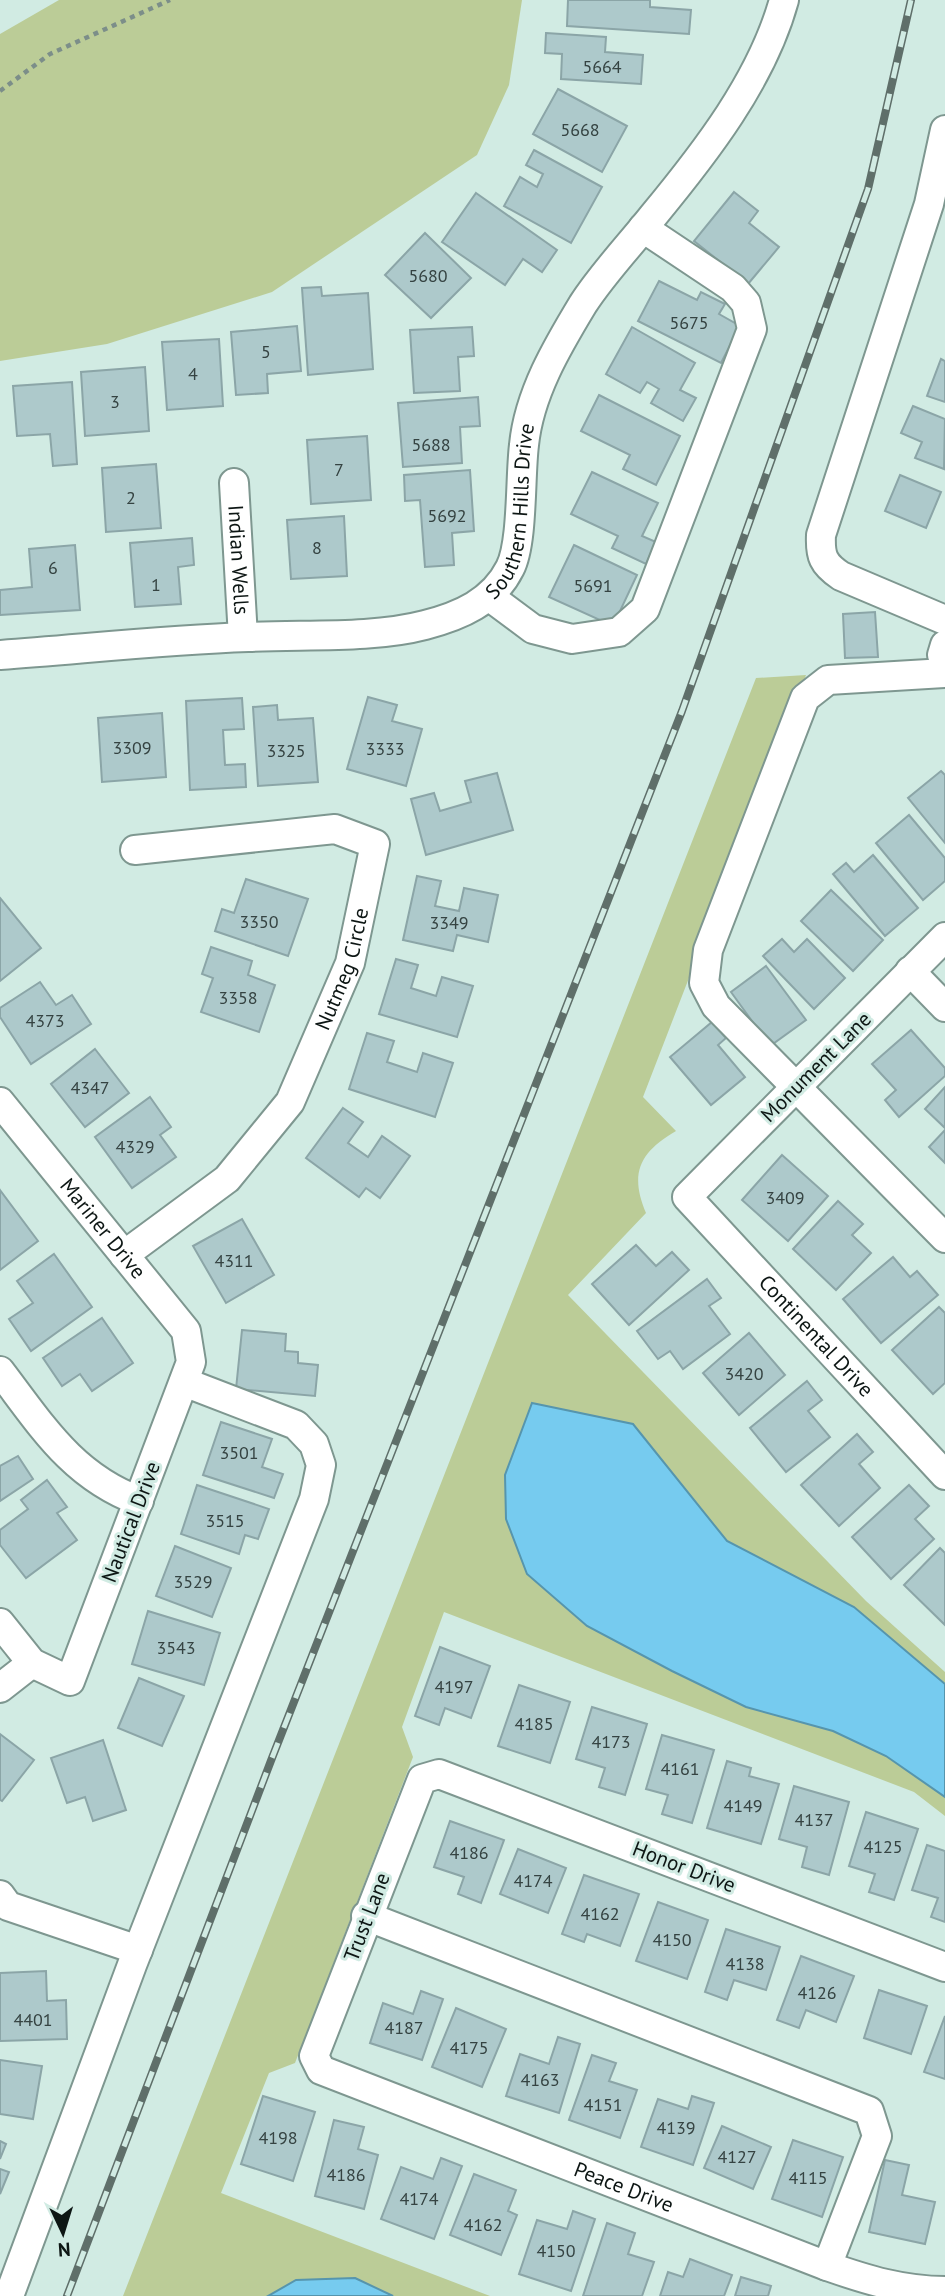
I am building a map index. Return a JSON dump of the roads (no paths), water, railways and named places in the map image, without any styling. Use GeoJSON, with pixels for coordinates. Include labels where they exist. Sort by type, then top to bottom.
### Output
{"type":"FeatureCollection","features":[{"type":"Feature","properties":{"kind":"street","name":"Southern Hills Drive"},"geometry":{"type":"LineString","coordinates":[[0,655],[243,637],[384,631],[423,626],[456,615],[490,597],[512,566],[524,441],[537,395],[556,349],[593,290],[681,183],[737,100],[774,34],[784,0]]}},
{"type":"Feature","properties":{"kind":"street"},"geometry":{"type":"LineString","coordinates":[[945,130],[929,204],[821,535],[820,553],[825,566],[841,576],[945,620]]}},
{"type":"Feature","properties":{"kind":"street"},"geometry":{"type":"LineString","coordinates":[[490,597],[533,629],[572,639],[619,632],[645,609],[752,329],[746,303],[733,288],[643,228]]}},
{"type":"Feature","properties":{"kind":"street","name":"Indian Wells"},"geometry":{"type":"LineString","coordinates":[[234,483],[243,637]]}},
{"type":"Feature","properties":{"kind":"street"},"geometry":{"type":"LineString","coordinates":[[944,653],[828,680],[805,698],[708,950],[704,983],[716,1006],[945,1238]]}},
{"type":"Feature","properties":{"kind":"street","name":"Nutmeg Circle"},"geometry":{"type":"LineString","coordinates":[[124,1255],[227,1180],[290,1102],[350,963],[374,844],[335,830],[135,849]]}},
{"type":"Feature","properties":{"kind":"street","name":"Monument Lane"},"geometry":{"type":"LineString","coordinates":[[687,1197],[945,937]]}},
{"type":"Feature","properties":{"kind":"street"},"geometry":{"type":"LineString","coordinates":[[910,971],[945,1007]]}},
{"type":"Feature","properties":{"kind":"street","name":"Mariner Drive"},"geometry":{"type":"LineString","coordinates":[[0,1102],[186,1331],[187,1372]]}},
{"type":"Feature","properties":{"kind":"street","name":"Continental Drive"},"geometry":{"type":"LineString","coordinates":[[687,1197],[945,1475]]}},
{"type":"Feature","properties":{"kind":"street"},"geometry":{"type":"LineString","coordinates":[[0,1371],[66,1456],[107,1488],[139,1501]]}},
{"type":"Feature","properties":{"kind":"street"},"geometry":{"type":"LineString","coordinates":[[9,2296],[138,1950],[314,1499],[321,1465],[314,1444],[296,1424],[187,1372]]}},
{"type":"Feature","properties":{"kind":"street","name":"Nautical Drive"},"geometry":{"type":"LineString","coordinates":[[32,1663],[70,1681],[187,1372]]}},
{"type":"Feature","properties":{"kind":"street"},"geometry":{"type":"LineString","coordinates":[[0,1623],[32,1663],[0,1688]]}},
{"type":"Feature","properties":{"kind":"street","name":"Honor Drive"},"geometry":{"type":"LineString","coordinates":[[422,1779],[439,1774],[945,1967]]}},
{"type":"Feature","properties":{"kind":"street","name":"Trust Lane"},"geometry":{"type":"LineString","coordinates":[[314,2056],[366,1916],[422,1779]]}},
{"type":"Feature","properties":{"kind":"street"},"geometry":{"type":"LineString","coordinates":[[0,1895],[8,1906],[138,1950]]}},
{"type":"Feature","properties":{"kind":"street"},"geometry":{"type":"LineString","coordinates":[[366,1916],[869,2111],[877,2136],[827,2266]]}},
{"type":"Feature","properties":{"kind":"street","name":"Peace Drive"},"geometry":{"type":"LineString","coordinates":[[314,2056],[321,2070],[827,2266],[876,2283],[921,2291],[945,2291]]}},
{"type":"Feature","properties":{"kind":"water"},"geometry":{"type":"Polygon","coordinates":[[[532,1403],[633,1424],[727,1541],[854,1607],[945,1684],[945,1797],[886,1756],[833,1731],[746,1707],[587,1626],[527,1574],[506,1519],[505,1475],[532,1403]]]}},
{"type":"Feature","properties":{"kind":"water"},"geometry":{"type":"Polygon","coordinates":[[[355,2278],[393,2296],[268,2296],[296,2280],[355,2278]]]}},
{"type":"Feature","properties":{"kind":"railway"},"geometry":{"type":"LineString","coordinates":[[67,2296],[272,1758],[682,711],[868,189],[911,0]]}}]}
